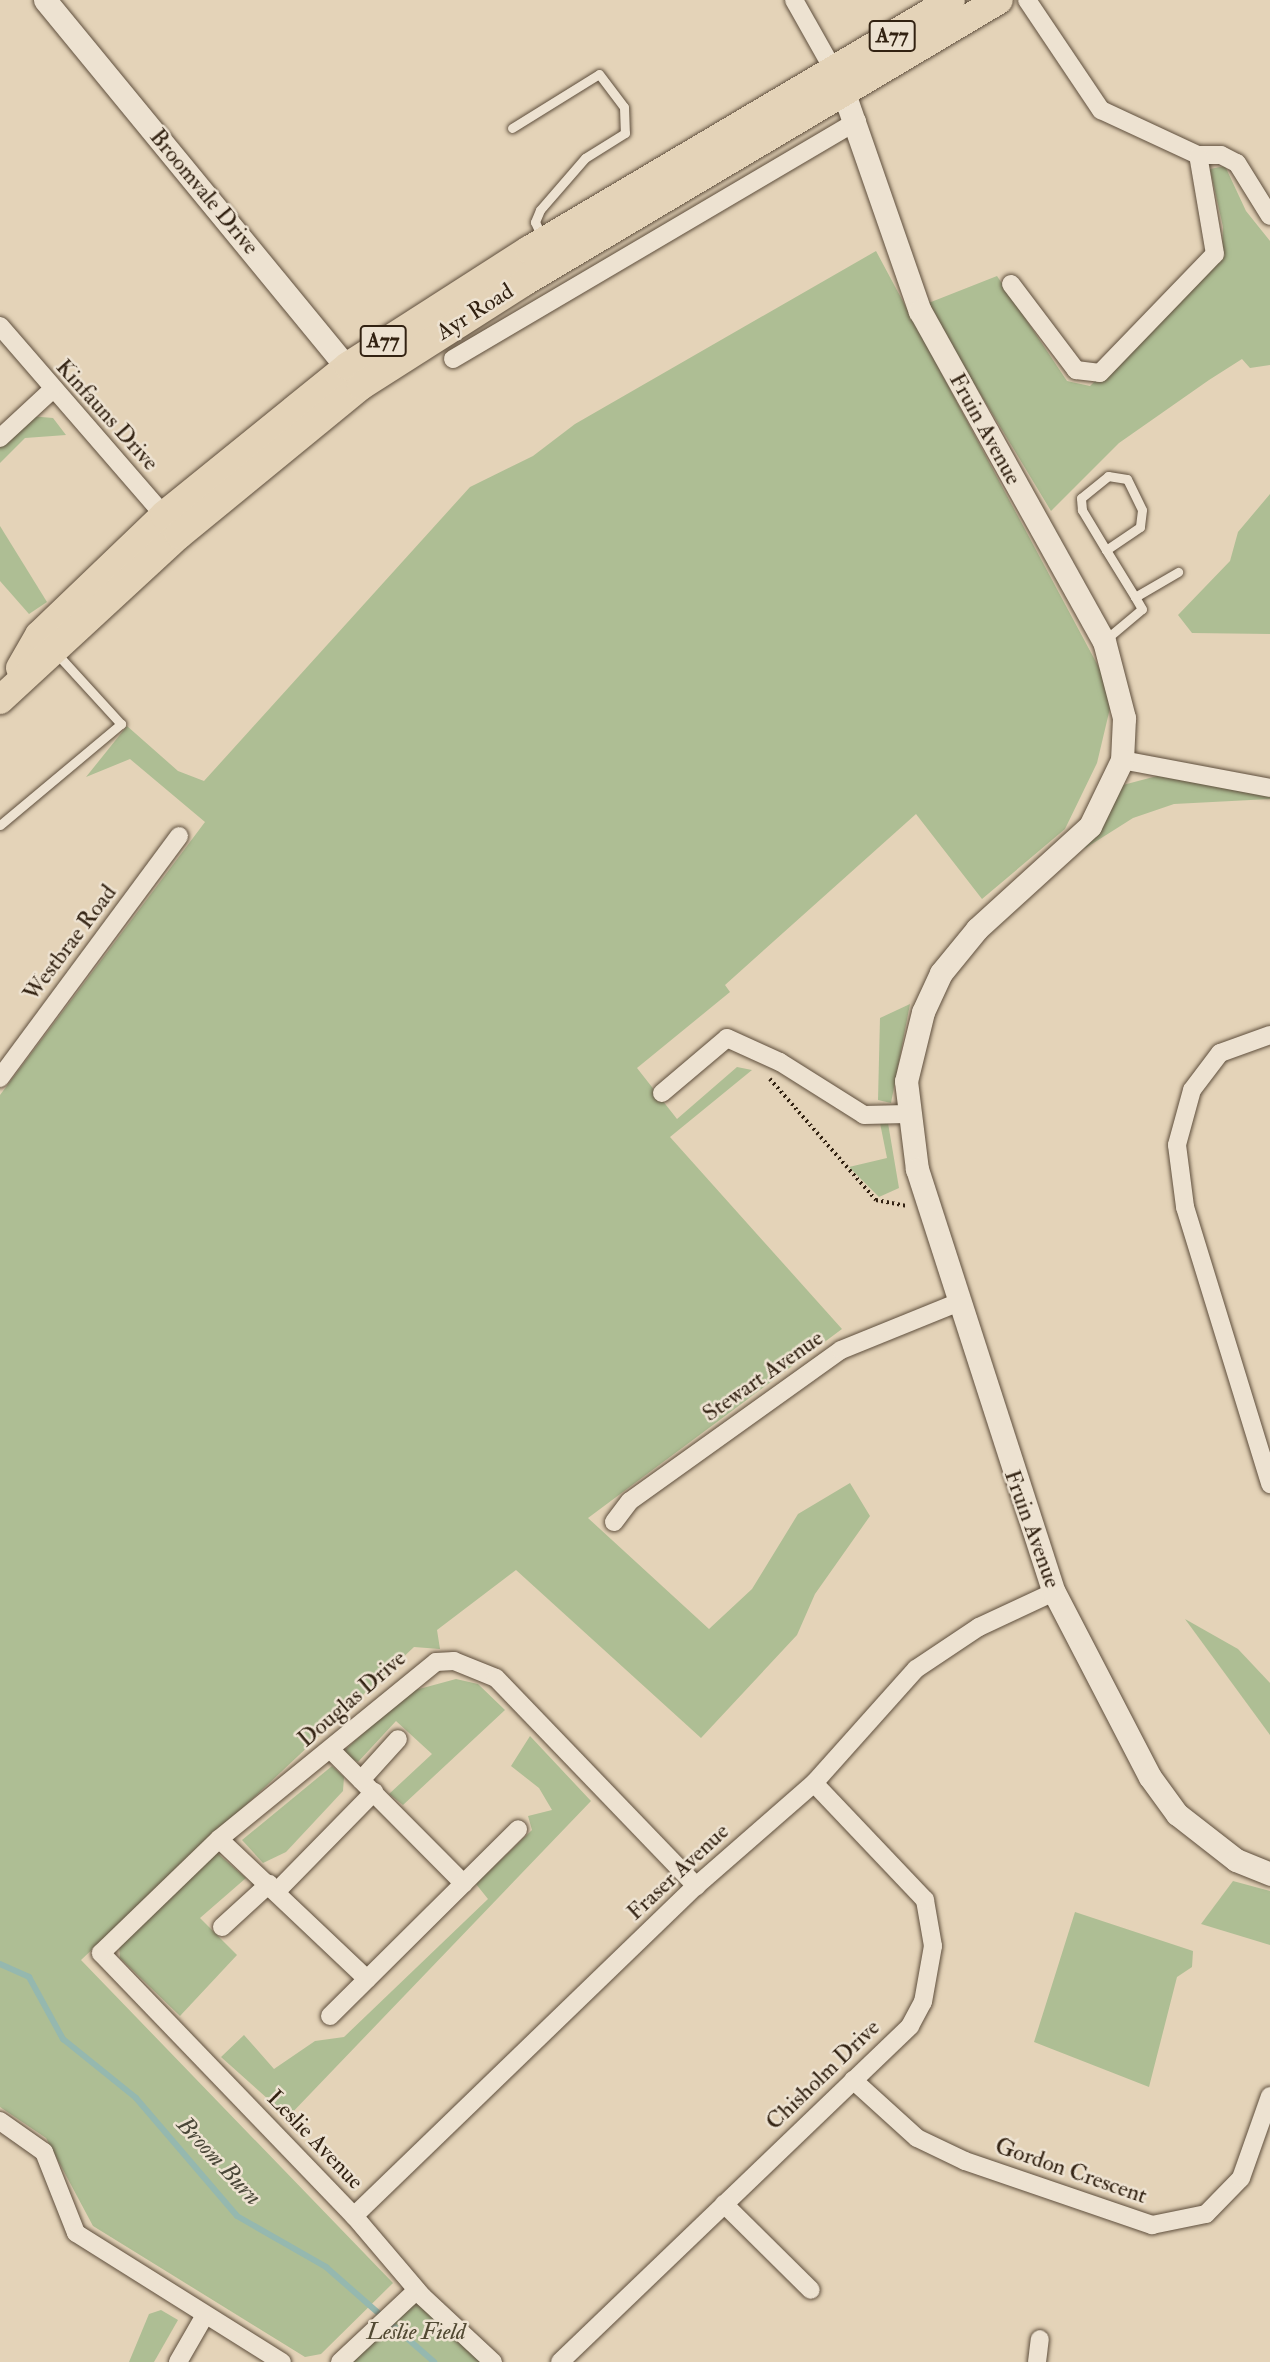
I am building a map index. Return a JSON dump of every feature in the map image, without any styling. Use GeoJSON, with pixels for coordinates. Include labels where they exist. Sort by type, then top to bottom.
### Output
{"type":"FeatureCollection","features":[{"type":"Feature","properties":{"kind":"main road","name":"Ayr Road"},"geometry":{"type":"LineString","coordinates":[[2,699],[46,643],[172,525],[354,376],[551,251],[841,81],[951,0]]}},
{"type":"Feature","properties":{"kind":"main road","name":"Ayr Road"},"geometry":{"type":"LineString","coordinates":[[925,21],[999,0]]}},
{"type":"Feature","properties":{"kind":"street","name":"Broomvale Drive"},"geometry":{"type":"LineString","coordinates":[[45,0],[354,376]]}},
{"type":"Feature","properties":{"kind":"street"},"geometry":{"type":"LineString","coordinates":[[794,0],[841,81]]}},
{"type":"Feature","properties":{"kind":"street"},"geometry":{"type":"LineString","coordinates":[[1027,0],[1101,110],[1198,155],[1222,155],[1237,163],[1270,216]]}},
{"type":"Feature","properties":{"kind":"street","name":"Fruin Avenue"},"geometry":{"type":"LineString","coordinates":[[841,81],[857,121],[894,247],[920,311],[1104,640],[1124,718],[1122,760],[1090,827],[977,929],[940,973],[913,1044],[907,1114],[929,1210],[1054,1592],[1170,1805],[1226,1853],[1270,1874]]}},
{"type":"Feature","properties":{"kind":"street","name":"Ayr Road"},"geometry":{"type":"LineString","coordinates":[[453,359],[857,121]]}},
{"type":"Feature","properties":{"kind":"street"},"geometry":{"type":"LineString","coordinates":[[1011,284],[1076,370],[1087,377],[1100,373],[1214,254],[1198,155]]}},
{"type":"Feature","properties":{"kind":"street","name":"Kinfauns Drive"},"geometry":{"type":"LineString","coordinates":[[0,326],[51,391],[172,525]]}},
{"type":"Feature","properties":{"kind":"street"},"geometry":{"type":"LineString","coordinates":[[0,438],[51,391]]}},
{"type":"Feature","properties":{"kind":"street"},"geometry":{"type":"LineString","coordinates":[[1122,760],[1270,788]]}},
{"type":"Feature","properties":{"kind":"street","name":"Westbrae Road"},"geometry":{"type":"LineString","coordinates":[[0,1078],[179,836]]}},
{"type":"Feature","properties":{"kind":"street"},"geometry":{"type":"LineString","coordinates":[[1270,1035],[1220,1053],[1192,1090],[1177,1145],[1185,1207],[1270,1484]]}},
{"type":"Feature","properties":{"kind":"street"},"geometry":{"type":"LineString","coordinates":[[662,1093],[727,1038],[780,1062],[864,1115],[907,1114]]}},
{"type":"Feature","properties":{"kind":"street","name":"Stewart Avenue"},"geometry":{"type":"LineString","coordinates":[[614,1522],[630,1501],[841,1350],[960,1302]]}},
{"type":"Feature","properties":{"kind":"street","name":"Fraser Avenue"},"geometry":{"type":"LineString","coordinates":[[354,2216],[696,1886],[814,1783],[916,1670],[979,1626],[1054,1592]]}},
{"type":"Feature","properties":{"kind":"street","name":"Douglas Drive"},"geometry":{"type":"LineString","coordinates":[[101,1953],[219,1839],[332,1751],[421,1670],[454,1661],[496,1678],[581,1761],[696,1886]]}},
{"type":"Feature","properties":{"kind":"street"},"geometry":{"type":"LineString","coordinates":[[222,1927],[273,1887],[368,1786],[398,1739]]}},
{"type":"Feature","properties":{"kind":"street"},"geometry":{"type":"LineString","coordinates":[[332,1751],[464,1884]]}},
{"type":"Feature","properties":{"kind":"street","name":"Chisholm Drive"},"geometry":{"type":"LineString","coordinates":[[560,2362],[910,2026],[923,2001],[933,1946],[925,1900],[814,1783]]}},
{"type":"Feature","properties":{"kind":"street"},"geometry":{"type":"LineString","coordinates":[[330,2016],[518,1829]]}},
{"type":"Feature","properties":{"kind":"street"},"geometry":{"type":"LineString","coordinates":[[219,1839],[273,1887],[367,1979]]}},
{"type":"Feature","properties":{"kind":"street","name":"Leslie Avenue"},"geometry":{"type":"LineString","coordinates":[[101,1953],[354,2216],[417,2290],[493,2362]]}},
{"type":"Feature","properties":{"kind":"street","name":"Gordon Crescent"},"geometry":{"type":"LineString","coordinates":[[853,2080],[894,2123],[929,2144],[1152,2225],[1206,2214],[1241,2178],[1270,2096]]}},
{"type":"Feature","properties":{"kind":"street"},"geometry":{"type":"LineString","coordinates":[[0,2121],[44,2152],[76,2233],[282,2362]]}},
{"type":"Feature","properties":{"kind":"street"},"geometry":{"type":"LineString","coordinates":[[724,2204],[811,2290]]}},
{"type":"Feature","properties":{"kind":"street"},"geometry":{"type":"LineString","coordinates":[[340,2362],[417,2290]]}},
{"type":"Feature","properties":{"kind":"street"},"geometry":{"type":"LineString","coordinates":[[178,2362],[205,2315]]}},
{"type":"Feature","properties":{"kind":"street"},"geometry":{"type":"LineString","coordinates":[[1037,2362],[1040,2339]]}},
{"type":"Feature","properties":{"kind":"lane"},"geometry":{"type":"LineString","coordinates":[[512,128],[599,74],[624,107],[625,133],[585,158],[540,210],[535,222],[551,251]]}},
{"type":"Feature","properties":{"kind":"lane"},"geometry":{"type":"LineString","coordinates":[[1104,640],[1135,621],[1142,609],[1106,550],[1081,498],[1108,477],[1127,479],[1142,510],[1140,527],[1106,550]]}},
{"type":"Feature","properties":{"kind":"lane"},"geometry":{"type":"LineString","coordinates":[[1135,597],[1178,572]]}},
{"type":"Feature","properties":{"kind":"lane"},"geometry":{"type":"LineString","coordinates":[[0,825],[121,724],[46,643]]}},
{"type":"Feature","properties":{"kind":"path"},"geometry":{"type":"LineString","coordinates":[[765,1074],[876,1200],[929,1210]]}},
{"type":"Feature","properties":{"kind":"green space"},"geometry":{"type":"Polygon","coordinates":[[[1225,166],[1246,211],[1270,241],[1270,365],[1250,368],[1242,359],[1209,380],[1119,443],[1051,511],[926,304],[997,276],[1067,381],[1090,386],[1222,257],[1223,227],[1210,169],[1225,166]]]}},
{"type":"Feature","properties":{"kind":"green space"},"geometry":{"type":"Polygon","coordinates":[[[876,251],[1104,677],[1111,704],[1097,763],[1065,829],[982,899],[916,814],[725,985],[730,992],[637,1068],[677,1119],[737,1067],[752,1070],[670,1137],[842,1329],[588,1518],[709,1629],[752,1589],[798,1514],[850,1483],[870,1516],[815,1594],[797,1635],[701,1738],[516,1570],[437,1630],[440,1649],[414,1647],[81,1960],[393,2283],[321,2354],[305,2357],[93,2226],[46,2138],[0,2107],[0,1095],[205,822],[130,759],[86,777],[127,726],[178,771],[204,781],[470,487],[533,456],[575,424],[876,251]]]}},
{"type":"Feature","properties":{"kind":"green space"},"geometry":{"type":"Polygon","coordinates":[[[30,416],[53,418],[66,435],[25,438],[0,463],[0,446],[30,416]]]}},
{"type":"Feature","properties":{"kind":"green space"},"geometry":{"type":"Polygon","coordinates":[[[1270,494],[1270,634],[1192,633],[1178,615],[1230,561],[1238,532],[1270,494]]]}},
{"type":"Feature","properties":{"kind":"green space"},"geometry":{"type":"Polygon","coordinates":[[[0,526],[47,602],[29,614],[0,581],[0,526]]]}},
{"type":"Feature","properties":{"kind":"green space"},"geometry":{"type":"Polygon","coordinates":[[[1157,776],[1270,796],[1270,799],[1174,804],[1133,818],[1084,849],[1123,785],[1157,776]]]}},
{"type":"Feature","properties":{"kind":"green space"},"geometry":{"type":"Polygon","coordinates":[[[910,1004],[891,1103],[878,1100],[880,1018],[910,1004]]]}},
{"type":"Feature","properties":{"kind":"green space"},"geometry":{"type":"Polygon","coordinates":[[[880,1123],[888,1123],[899,1188],[879,1197],[849,1167],[887,1158],[880,1123]]]}},
{"type":"Feature","properties":{"kind":"green space"},"geometry":{"type":"Polygon","coordinates":[[[1185,1619],[1238,1649],[1270,1683],[1270,1735],[1185,1619]]]}},
{"type":"Feature","properties":{"kind":"green space"},"geometry":{"type":"Polygon","coordinates":[[[456,1679],[478,1684],[505,1710],[403,1805],[389,1794],[432,1754],[396,1721],[358,1762],[345,1755],[346,1749],[408,1692],[456,1679]]]}},
{"type":"Feature","properties":{"kind":"green space"},"geometry":{"type":"Polygon","coordinates":[[[530,1736],[591,1801],[288,2117],[221,2057],[244,2035],[274,2069],[315,2041],[344,2037],[488,1899],[476,1884],[532,1830],[528,1816],[552,1810],[539,1788],[511,1766],[530,1736]]]}},
{"type":"Feature","properties":{"kind":"green space"},"geometry":{"type":"Polygon","coordinates":[[[332,1766],[344,1777],[343,1791],[286,1852],[263,1863],[242,1840],[332,1766]]]}},
{"type":"Feature","properties":{"kind":"green space"},"geometry":{"type":"Polygon","coordinates":[[[217,1853],[246,1878],[200,1918],[237,1955],[180,2016],[120,1958],[119,1943],[217,1853]]]}},
{"type":"Feature","properties":{"kind":"green space"},"geometry":{"type":"Polygon","coordinates":[[[1233,1881],[1270,1891],[1270,1945],[1201,1924],[1233,1881]]]}},
{"type":"Feature","properties":{"kind":"green space"},"geometry":{"type":"Polygon","coordinates":[[[1075,1912],[1193,1951],[1192,1967],[1177,1977],[1149,2087],[1034,2042],[1075,1912]]]}},
{"type":"Feature","properties":{"kind":"green space","name":"Leslie Field"},"geometry":{"type":"Polygon","coordinates":[[[417,2290],[494,2362],[340,2362],[417,2290]]]}},
{"type":"Feature","properties":{"kind":"green space"},"geometry":{"type":"Polygon","coordinates":[[[161,2310],[178,2320],[154,2362],[129,2362],[149,2314],[161,2310]]]}},
{"type":"Feature","properties":{"kind":"waterway","name":"Broom Burn"},"geometry":{"type":"LineString","coordinates":[[0,1964],[29,1977],[63,2039],[136,2098],[237,2216],[326,2267],[434,2362]]}}]}
